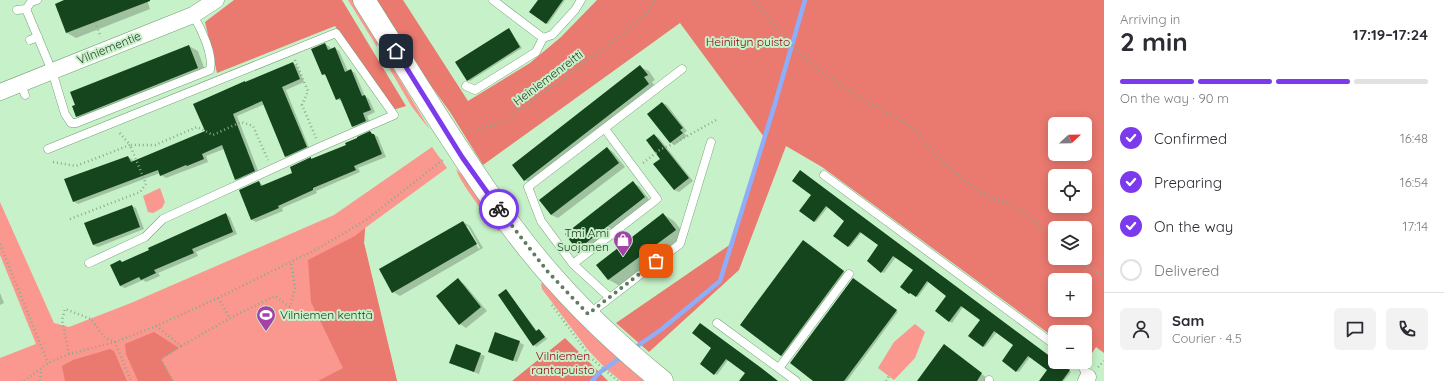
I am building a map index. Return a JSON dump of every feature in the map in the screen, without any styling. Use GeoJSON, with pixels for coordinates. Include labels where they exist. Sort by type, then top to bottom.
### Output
{"type":"FeatureCollection","features":[{"type":"Feature","properties":{"kind":"main road"},"geometry":{"type":"LineString","coordinates":[[364,0],[451,138],[513,228],[548,272],[613,340],[660,379]]}},
{"type":"Feature","properties":{"kind":"street","name":"Vilniementie"},"geometry":{"type":"LineString","coordinates":[[0,92],[23,89],[52,71],[194,15],[216,0]]}},
{"type":"Feature","properties":{"kind":"lane"},"geometry":{"type":"LineString","coordinates":[[17,10],[26,9],[31,2],[37,0]]}},
{"type":"Feature","properties":{"kind":"lane"},"geometry":{"type":"LineString","coordinates":[[493,0],[543,38]]}},
{"type":"Feature","properties":{"kind":"lane"},"geometry":{"type":"LineString","coordinates":[[466,86],[475,90],[536,52],[543,38],[552,35],[576,10],[581,0]]}},
{"type":"Feature","properties":{"kind":"lane"},"geometry":{"type":"LineString","coordinates":[[26,9],[34,38],[52,71],[65,114],[71,123],[76,123],[210,70],[211,64],[205,39],[194,15]]}},
{"type":"Feature","properties":{"kind":"lane"},"geometry":{"type":"LineString","coordinates":[[48,149],[336,33],[394,116],[320,147],[163,219],[146,237],[89,263]]}},
{"type":"Feature","properties":{"kind":"lane"},"geometry":{"type":"LineString","coordinates":[[609,297],[573,264],[541,221],[528,187],[682,69]]}},
{"type":"Feature","properties":{"kind":"lane"},"geometry":{"type":"LineString","coordinates":[[573,264],[657,199],[604,128]]}},
{"type":"Feature","properties":{"kind":"lane"},"geometry":{"type":"LineString","coordinates":[[588,314],[680,244],[711,142]]}},
{"type":"Feature","properties":{"kind":"lane"},"geometry":{"type":"LineString","coordinates":[[824,175],[1048,340]]}},
{"type":"Feature","properties":{"kind":"lane"},"geometry":{"type":"LineString","coordinates":[[779,368],[849,274]]}},
{"type":"Feature","properties":{"kind":"lane"},"geometry":{"type":"LineString","coordinates":[[717,323],[796,381]]}},
{"type":"Feature","properties":{"kind":"lane"},"geometry":{"type":"LineString","coordinates":[[1083,369],[1087,379]]}},
{"type":"Feature","properties":{"kind":"path","name":"Heiniemenreitti"},"geometry":{"type":"LineString","coordinates":[[451,138],[459,134],[491,126],[508,119],[607,46],[646,14],[654,0]]}},
{"type":"Feature","properties":{"kind":"path"},"geometry":{"type":"LineString","coordinates":[[753,0],[785,38],[815,67],[861,99],[906,123],[916,131],[940,160],[971,186],[1025,214],[1048,233]]}},
{"type":"Feature","properties":{"kind":"path"},"geometry":{"type":"LineString","coordinates":[[95,22],[103,43]]}},
{"type":"Feature","properties":{"kind":"path"},"geometry":{"type":"LineString","coordinates":[[292,51],[308,91],[302,105],[320,147]]}},
{"type":"Feature","properties":{"kind":"path"},"geometry":{"type":"LineString","coordinates":[[635,169],[661,149],[718,119]]}},
{"type":"Feature","properties":{"kind":"path"},"geometry":{"type":"LineString","coordinates":[[53,162],[76,166],[130,145],[155,145],[197,127],[213,135],[241,122],[253,126],[272,170]]}},
{"type":"Feature","properties":{"kind":"path"},"geometry":{"type":"LineString","coordinates":[[70,219],[140,192],[146,184],[130,145],[111,124]]}},
{"type":"Feature","properties":{"kind":"path"},"geometry":{"type":"LineString","coordinates":[[24,381],[48,363],[69,354],[115,342],[156,326],[218,298],[319,248],[366,220],[444,159]]}},
{"type":"Feature","properties":{"kind":"path"},"geometry":{"type":"LineString","coordinates":[[0,244],[48,363]]}},
{"type":"Feature","properties":{"kind":"path"},"geometry":{"type":"LineString","coordinates":[[173,381],[161,359],[181,346],[230,318],[275,296],[290,307],[296,288],[291,262]]}},
{"type":"Feature","properties":{"kind":"path"},"geometry":{"type":"LineString","coordinates":[[1088,265],[1104,276]]}},
{"type":"Feature","properties":{"kind":"path"},"geometry":{"type":"LineString","coordinates":[[218,298],[230,318]]}},
{"type":"Feature","properties":{"kind":"path"},"geometry":{"type":"LineString","coordinates":[[69,354],[62,320],[65,309],[91,319],[105,338],[115,342],[131,381]]}},
{"type":"Feature","properties":{"kind":"path"},"geometry":{"type":"LineString","coordinates":[[156,326],[181,346]]}},
{"type":"Feature","properties":{"kind":"path"},"geometry":{"type":"LineString","coordinates":[[591,358],[618,381]]}},
{"type":"Feature","properties":{"kind":"path"},"geometry":{"type":"LineString","coordinates":[[40,381],[41,369]]}},
{"type":"Feature","properties":{"kind":"path"},"geometry":{"type":"LineString","coordinates":[[886,381],[889,376]]}},
{"type":"Feature","properties":{"kind":"shaded area"},"geometry":{"type":"Polygon","coordinates":[[[348,0],[354,0],[378,41],[377,47],[348,0]]]}},
{"type":"Feature","properties":{"kind":"shaded area"},"geometry":{"type":"Polygon","coordinates":[[[385,61],[393,68],[430,130],[412,107],[385,61]]]}},
{"type":"Feature","properties":{"kind":"shaded area"},"geometry":{"type":"Polygon","coordinates":[[[432,147],[447,168],[365,228],[364,243],[397,381],[0,381],[0,358],[36,344],[0,255],[0,202],[54,323],[69,327],[131,303],[334,215],[432,147]]]}},
{"type":"Feature","properties":{"kind":"shaded area"},"geometry":{"type":"Polygon","coordinates":[[[456,169],[465,178],[501,230],[498,231],[475,200],[463,183],[456,169]]]}},
{"type":"Feature","properties":{"kind":"shaded area"},"geometry":{"type":"Polygon","coordinates":[[[160,188],[165,202],[162,208],[153,213],[148,212],[143,196],[160,188]]]}},
{"type":"Feature","properties":{"kind":"shaded area"},"geometry":{"type":"Polygon","coordinates":[[[541,284],[547,284],[649,381],[621,381],[605,368],[588,350],[542,289],[541,284]]]}},
{"type":"Feature","properties":{"kind":"shaded area"},"geometry":{"type":"Polygon","coordinates":[[[915,324],[925,332],[915,358],[894,380],[878,368],[894,342],[915,324]]]}},
{"type":"Feature","properties":{"kind":"green space"},"geometry":{"type":"Polygon","coordinates":[[[234,0],[342,0],[406,106],[393,110],[335,26],[217,73],[205,22],[234,0]]]}},
{"type":"Feature","properties":{"kind":"green space","name":"Heiniityn puisto"},"geometry":{"type":"Polygon","coordinates":[[[377,0],[403,0],[468,101],[530,63],[561,37],[597,0],[1104,0],[1104,353],[1096,347],[1092,353],[1092,325],[1048,325],[1048,333],[822,167],[786,146],[739,270],[649,352],[616,323],[731,244],[764,137],[680,23],[483,165],[450,112],[414,62],[377,0]]]}},
{"type":"Feature","properties":{"kind":"green space"},"geometry":{"type":"Polygon","coordinates":[[[365,228],[364,243],[397,381],[318,381],[343,368],[311,302],[308,260],[355,236],[365,228]]]}},
{"type":"Feature","properties":{"kind":"green space"},"geometry":{"type":"Polygon","coordinates":[[[154,332],[179,348],[161,359],[173,381],[138,381],[126,354],[125,344],[154,332]]]}},
{"type":"Feature","properties":{"kind":"green space","name":"Vilniemen rantapuisto"},"geometry":{"type":"Polygon","coordinates":[[[565,338],[608,381],[512,381],[565,338]]]}},
{"type":"Feature","properties":{"kind":"green space"},"geometry":{"type":"Polygon","coordinates":[[[110,349],[114,351],[127,381],[65,381],[62,366],[73,360],[110,349]]]}},
{"type":"Feature","properties":{"kind":"building"},"geometry":{"type":"Polygon","coordinates":[[[64,0],[150,1],[66,33],[55,4],[64,0]]]}},
{"type":"Feature","properties":{"kind":"building"},"geometry":{"type":"Polygon","coordinates":[[[538,0],[563,0],[546,24],[529,12],[538,0]]]}},
{"type":"Feature","properties":{"kind":"building"},"geometry":{"type":"Polygon","coordinates":[[[509,28],[520,47],[467,81],[455,62],[509,28]]]}},
{"type":"Feature","properties":{"kind":"building"},"geometry":{"type":"Polygon","coordinates":[[[325,43],[328,50],[335,47],[345,72],[351,69],[362,96],[365,95],[371,110],[363,113],[366,121],[352,127],[340,98],[336,100],[325,74],[322,75],[311,49],[325,43]]]}},
{"type":"Feature","properties":{"kind":"building"},"geometry":{"type":"Polygon","coordinates":[[[189,45],[198,68],[76,117],[72,106],[75,105],[70,92],[189,45]]]}},
{"type":"Feature","properties":{"kind":"building"},"geometry":{"type":"Polygon","coordinates":[[[293,62],[300,79],[282,87],[307,147],[285,157],[262,101],[233,114],[255,171],[235,180],[222,145],[202,154],[204,159],[187,166],[186,165],[160,176],[158,170],[73,202],[64,179],[128,156],[131,162],[205,131],[193,104],[293,62]]]}},
{"type":"Feature","properties":{"kind":"building"},"geometry":{"type":"Polygon","coordinates":[[[640,65],[648,75],[644,77],[649,84],[524,181],[512,165],[640,65]]]}},
{"type":"Feature","properties":{"kind":"building"},"geometry":{"type":"Polygon","coordinates":[[[662,102],[683,128],[680,130],[683,133],[670,143],[647,114],[662,102]]]}},
{"type":"Feature","properties":{"kind":"building"},"geometry":{"type":"Polygon","coordinates":[[[370,131],[374,134],[382,154],[354,166],[356,170],[313,188],[313,190],[278,206],[279,208],[251,220],[239,190],[259,181],[261,186],[292,173],[290,167],[311,157],[311,159],[346,145],[345,143],[370,131]]]}},
{"type":"Feature","properties":{"kind":"building"},"geometry":{"type":"Polygon","coordinates":[[[654,134],[689,178],[674,190],[653,164],[660,159],[646,140],[654,134]]]}},
{"type":"Feature","properties":{"kind":"building"},"geometry":{"type":"Polygon","coordinates":[[[607,147],[619,163],[551,215],[539,200],[607,147]]]}},
{"type":"Feature","properties":{"kind":"building"},"geometry":{"type":"Polygon","coordinates":[[[800,170],[1048,355],[1048,369],[1070,370],[1062,381],[1039,381],[1047,370],[1028,356],[1016,372],[1002,361],[1013,345],[994,331],[983,347],[968,336],[980,320],[961,306],[949,322],[935,311],[946,296],[927,281],[916,297],[910,293],[909,294],[900,287],[913,270],[893,256],[881,273],[867,261],[878,245],[860,232],[848,247],[833,236],[844,221],[826,206],[814,222],[799,211],[811,195],[792,181],[800,170]]]}},
{"type":"Feature","properties":{"kind":"building"},"geometry":{"type":"Polygon","coordinates":[[[633,181],[645,197],[577,250],[565,234],[633,181]]]}},
{"type":"Feature","properties":{"kind":"building"},"geometry":{"type":"Polygon","coordinates":[[[132,205],[140,227],[93,245],[84,223],[132,205]]]}},
{"type":"Feature","properties":{"kind":"building"},"geometry":{"type":"Polygon","coordinates":[[[226,213],[233,232],[192,249],[194,253],[154,270],[156,273],[141,280],[139,277],[120,286],[110,265],[120,260],[122,262],[149,250],[148,248],[226,213]]]}},
{"type":"Feature","properties":{"kind":"building"},"geometry":{"type":"Polygon","coordinates":[[[663,213],[676,230],[608,280],[596,265],[663,213]]]}},
{"type":"Feature","properties":{"kind":"building"},"geometry":{"type":"Polygon","coordinates":[[[463,221],[477,244],[392,293],[379,269],[463,221]]]}},
{"type":"Feature","properties":{"kind":"building"},"geometry":{"type":"Polygon","coordinates":[[[803,240],[844,271],[781,356],[740,325],[803,240]]]}},
{"type":"Feature","properties":{"kind":"building"},"geometry":{"type":"Polygon","coordinates":[[[458,278],[481,307],[459,325],[436,296],[458,278]]]}},
{"type":"Feature","properties":{"kind":"building"},"geometry":{"type":"Polygon","coordinates":[[[853,278],[897,310],[844,381],[813,381],[790,363],[853,278]]]}},
{"type":"Feature","properties":{"kind":"building"},"geometry":{"type":"Polygon","coordinates":[[[506,289],[536,331],[539,329],[545,337],[533,346],[498,295],[506,289]]]}},
{"type":"Feature","properties":{"kind":"building"},"geometry":{"type":"Polygon","coordinates":[[[700,323],[778,381],[739,381],[745,373],[726,359],[714,375],[700,364],[711,348],[692,333],[700,323]]]}},
{"type":"Feature","properties":{"kind":"building"},"geometry":{"type":"Polygon","coordinates":[[[495,332],[520,341],[513,361],[488,352],[495,332]]]}},
{"type":"Feature","properties":{"kind":"building"},"geometry":{"type":"Polygon","coordinates":[[[456,344],[481,353],[474,372],[449,363],[456,344]]]}},
{"type":"Feature","properties":{"kind":"building"},"geometry":{"type":"Polygon","coordinates":[[[944,344],[982,373],[977,381],[917,381],[944,344]]]}},
{"type":"Feature","properties":{"kind":"waterway"},"geometry":{"type":"LineString","coordinates":[[633,349],[662,329],[720,281],[774,107],[805,0]]}},
{"type":"Feature","properties":{"kind":"waterway"},"geometry":{"type":"LineString","coordinates":[[592,381],[599,373],[623,356]]}},
{"type":"Feature","properties":{"kind":"way so far"},"geometry":{"type":"LineString","coordinates":[[499,209],[548,272],[588,314],[656,261]]}},
{"type":"Feature","properties":{"kind":"place","name":"Tmi Ami Suojanen"},"geometry":{"type":"Point","coordinates":[623,257]}},
{"type":"Feature","properties":{"kind":"place","name":"Vilniemen kenttä"},"geometry":{"type":"Point","coordinates":[266,332]}},
{"type":"Feature","properties":{"kind":"route"},"geometry":{"type":"LineString","coordinates":[[396,51],[462,157],[499,209]]}}]}
